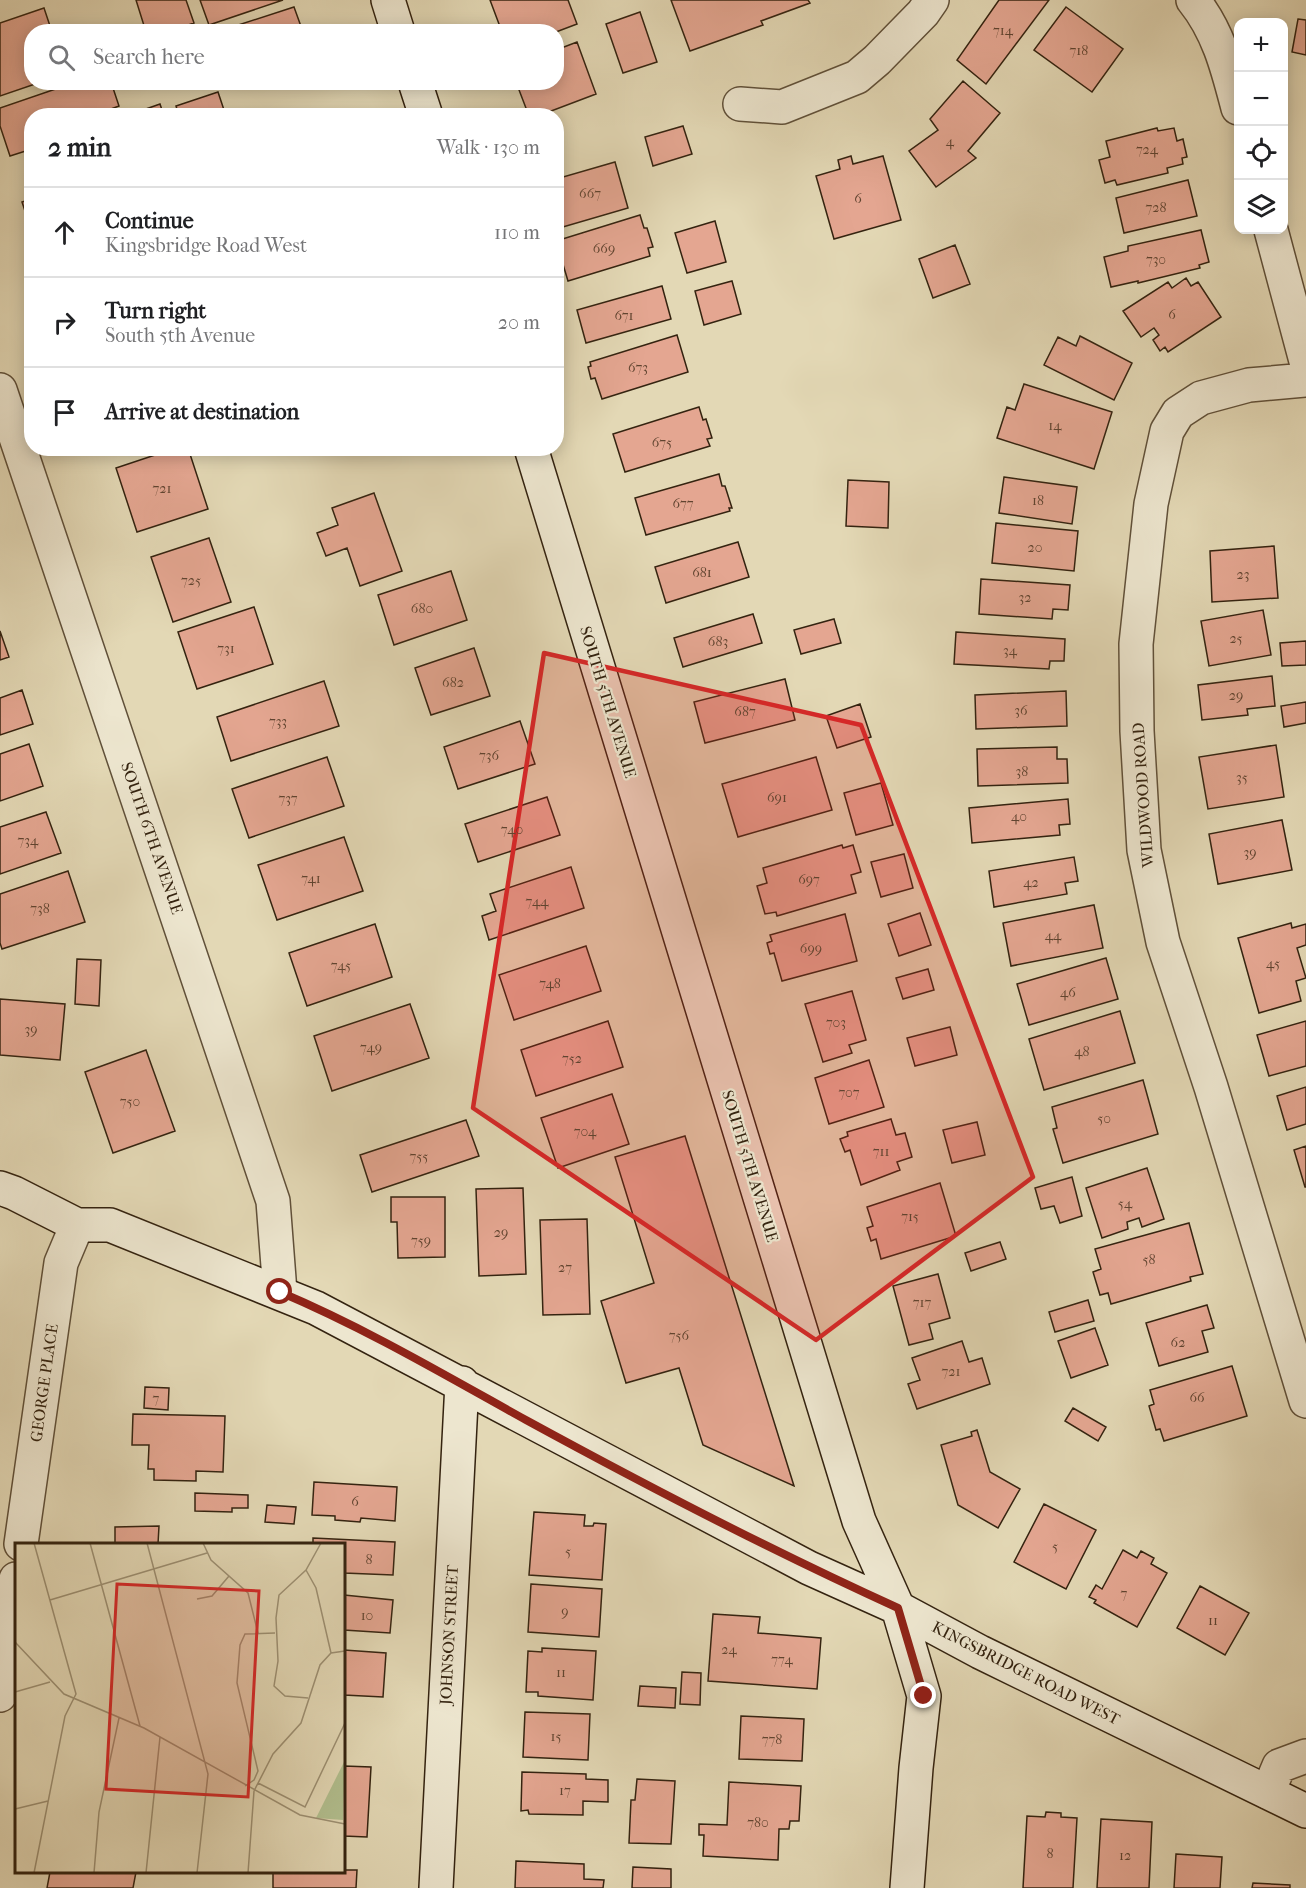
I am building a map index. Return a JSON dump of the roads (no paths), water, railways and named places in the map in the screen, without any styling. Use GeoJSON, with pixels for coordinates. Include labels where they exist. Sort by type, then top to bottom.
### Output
{"type":"FeatureCollection","features":[{"type":"Feature","properties":{"kind":"street"},"geometry":{"type":"LineString","coordinates":[[388,0],[396,24]]}},
{"type":"Feature","properties":{"kind":"street"},"geometry":{"type":"LineString","coordinates":[[740,104],[782,106],[857,77],[923,13],[932,0]]}},
{"type":"Feature","properties":{"kind":"street"},"geometry":{"type":"LineString","coordinates":[[1193,0],[1207,17],[1218,40],[1234,92]]}},
{"type":"Feature","properties":{"kind":"street"},"geometry":{"type":"LineString","coordinates":[[418,90],[423,108]]}},
{"type":"Feature","properties":{"kind":"street"},"geometry":{"type":"LineString","coordinates":[[1272,234],[1306,361]]}},
{"type":"Feature","properties":{"kind":"street","name":"WILDWOOD ROAD"},"geometry":{"type":"LineString","coordinates":[[1306,380],[1249,385],[1201,398],[1178,413],[1167,431],[1154,492],[1136,644],[1137,731],[1144,850],[1162,942],[1210,1087],[1306,1401]]}},
{"type":"Feature","properties":{"kind":"street","name":"SOUTH 6TH AVENUE"},"geometry":{"type":"LineString","coordinates":[[0,390],[273,1201],[280,1292]]}},
{"type":"Feature","properties":{"kind":"street","name":"SOUTH 5TH AVENUE"},"geometry":{"type":"LineString","coordinates":[[533,456],[859,1521],[898,1608],[924,1696],[916,1768],[908,1888]]}},
{"type":"Feature","properties":{"kind":"street","name":"KINGSBRIDGE ROAD WEST"},"geometry":{"type":"LineString","coordinates":[[0,1188],[77,1225],[110,1226],[316,1308],[809,1568],[898,1608],[980,1652],[1306,1810]]}},
{"type":"Feature","properties":{"kind":"street","name":"GEORGE PLACE"},"geometry":{"type":"LineString","coordinates":[[21,1543],[61,1263],[77,1225]]}},
{"type":"Feature","properties":{"kind":"street","name":"JOHNSON STREET"},"geometry":{"type":"LineString","coordinates":[[436,1888],[462,1383]]}},
{"type":"Feature","properties":{"kind":"street"},"geometry":{"type":"LineString","coordinates":[[0,1695],[15,1586]]}},
{"type":"Feature","properties":{"kind":"street"},"geometry":{"type":"LineString","coordinates":[[1269,1792],[1279,1766],[1306,1756]]}}]}
